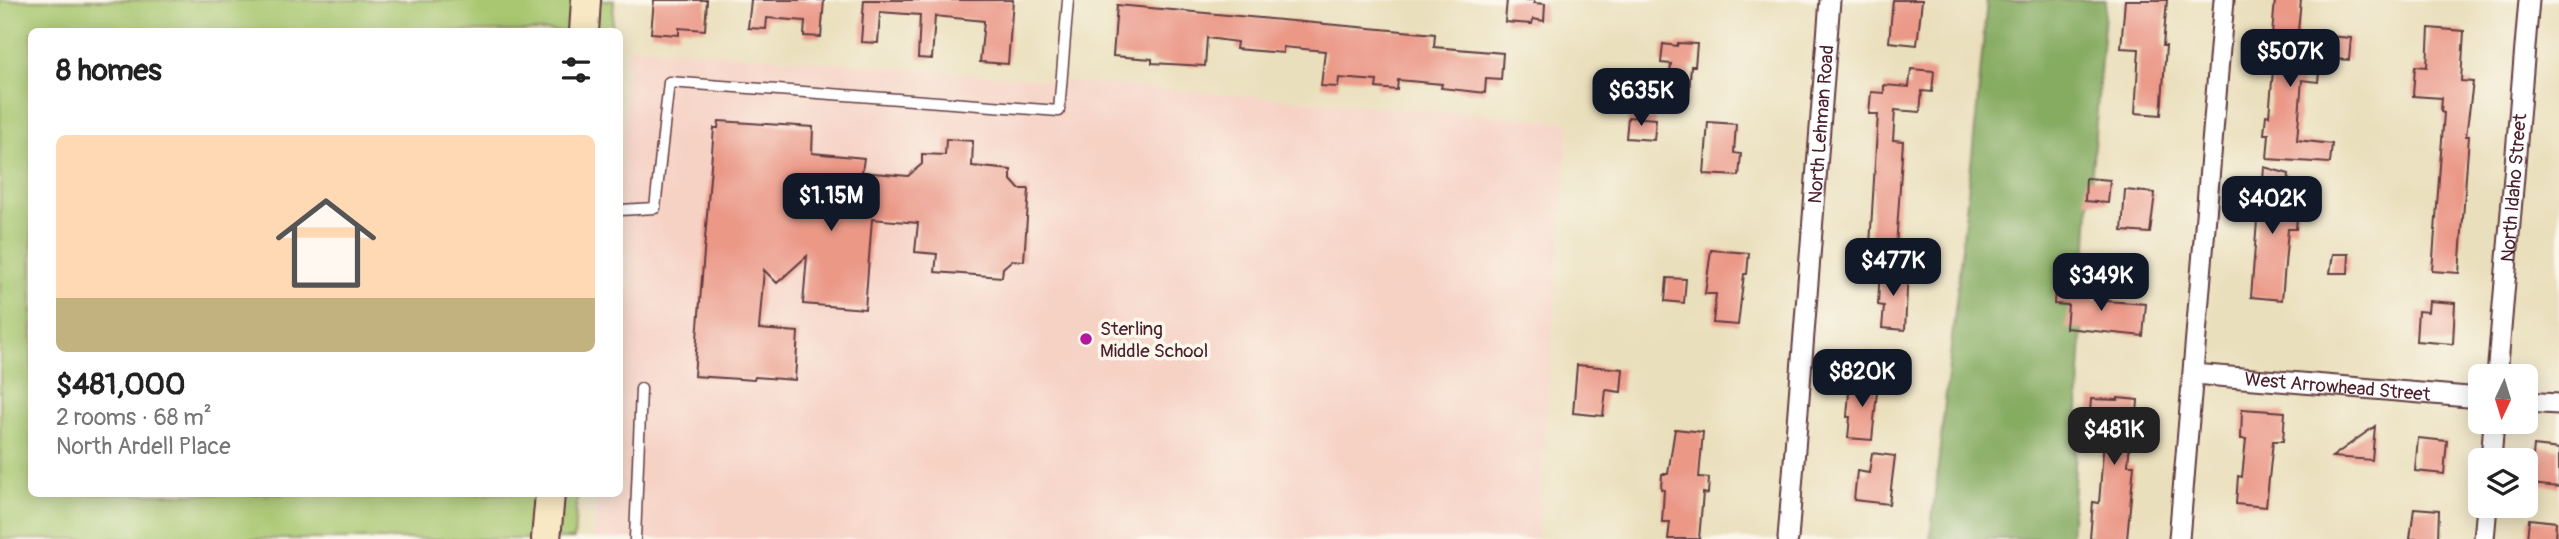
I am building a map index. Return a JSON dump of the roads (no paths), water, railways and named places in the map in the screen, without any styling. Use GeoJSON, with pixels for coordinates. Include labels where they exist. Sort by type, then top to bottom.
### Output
{"type":"FeatureCollection","features":[{"type":"Feature","properties":{"kind":"main road"},"geometry":{"type":"LineString","coordinates":[[584,28],[586,0]]}},
{"type":"Feature","properties":{"kind":"main road"},"geometry":{"type":"LineString","coordinates":[[546,539],[550,497]]}},
{"type":"Feature","properties":{"kind":"street","name":"North Lehman Road"},"geometry":{"type":"LineString","coordinates":[[1788,539],[1830,0]]}},
{"type":"Feature","properties":{"kind":"street"},"geometry":{"type":"LineString","coordinates":[[2179,539],[2224,0]]}},
{"type":"Feature","properties":{"kind":"street","name":"North Idaho Street"},"geometry":{"type":"LineString","coordinates":[[2498,364],[2529,0]]}},
{"type":"Feature","properties":{"kind":"street","name":"West Arrowhead Street"},"geometry":{"type":"LineString","coordinates":[[2194,374],[2468,397]]}},
{"type":"Feature","properties":{"kind":"street"},"geometry":{"type":"LineString","coordinates":[[2538,403],[2559,404]]}},
{"type":"Feature","properties":{"kind":"street"},"geometry":{"type":"LineString","coordinates":[[2484,539],[2486,518]]}},
{"type":"Feature","properties":{"kind":"lane"},"geometry":{"type":"LineString","coordinates":[[623,210],[655,208],[669,82],[1059,111],[1068,0]]}},
{"type":"Feature","properties":{"kind":"lane"},"geometry":{"type":"LineString","coordinates":[[635,539],[641,389]]}},
{"type":"Feature","properties":{"kind":"place","name":"Sterling Middle School"},"geometry":{"type":"Point","coordinates":[1086,339]}}]}
